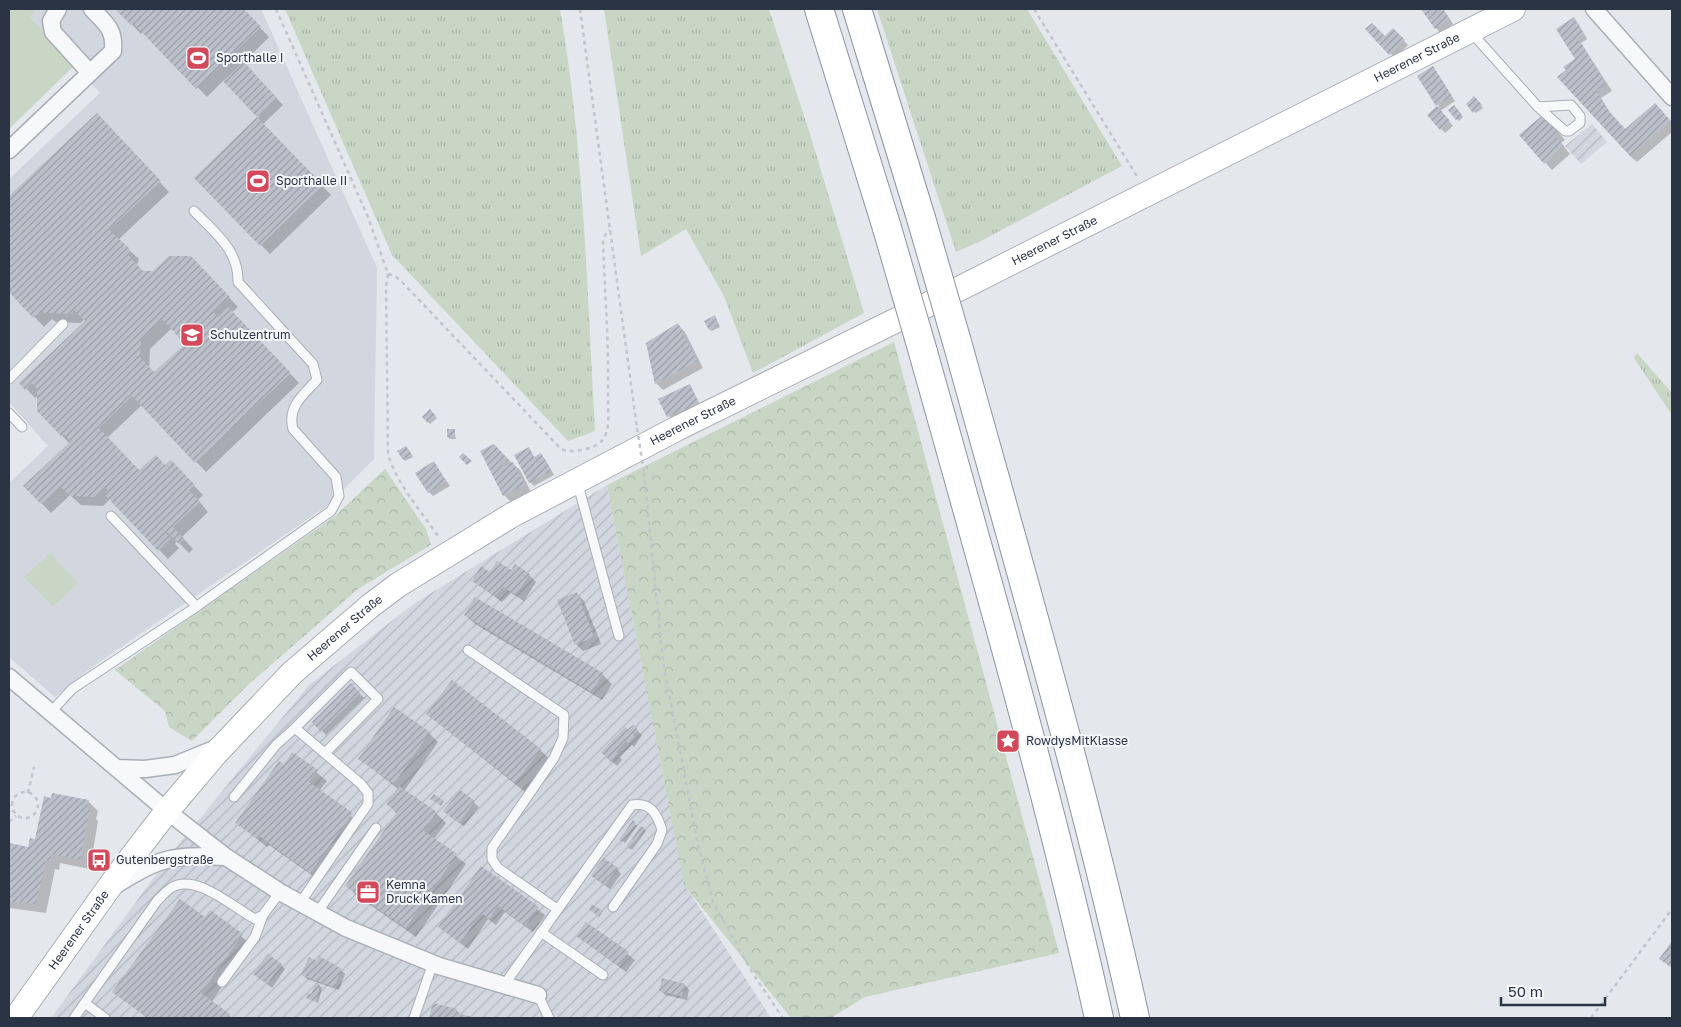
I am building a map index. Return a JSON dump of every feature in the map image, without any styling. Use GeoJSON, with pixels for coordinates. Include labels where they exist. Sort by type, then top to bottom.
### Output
{"type":"FeatureCollection","features":[{"type":"Feature","properties":{"kind":"highway"},"geometry":{"type":"LineString","coordinates":[[819,9],[887,228],[1008,657],[1082,941],[1099,1018]]}},
{"type":"Feature","properties":{"kind":"highway"},"geometry":{"type":"LineString","coordinates":[[857,9],[957,342],[1046,663],[1117,933],[1135,1018]]}},
{"type":"Feature","properties":{"kind":"main road","name":"Heerener Straße"},"geometry":{"type":"LineString","coordinates":[[16,1018],[166,810],[223,745],[272,694],[324,645],[370,606],[449,553],[577,481],[678,428],[1513,9]]}},
{"type":"Feature","properties":{"kind":"street"},"geometry":{"type":"LineString","coordinates":[[58,9],[51,21],[53,32],[90,73]]}},
{"type":"Feature","properties":{"kind":"street"},"geometry":{"type":"LineString","coordinates":[[9,150],[113,51],[114,38],[110,28],[92,9]]}},
{"type":"Feature","properties":{"kind":"street"},"geometry":{"type":"LineString","coordinates":[[1594,9],[1672,97]]}},
{"type":"Feature","properties":{"kind":"street"},"geometry":{"type":"LineString","coordinates":[[9,677],[166,810],[226,857],[280,892],[346,928],[433,963],[538,995]]}},
{"type":"Feature","properties":{"kind":"street"},"geometry":{"type":"LineString","coordinates":[[117,768],[145,769],[175,765],[223,745]]}},
{"type":"Feature","properties":{"kind":"street"},"geometry":{"type":"LineString","coordinates":[[107,890],[147,866],[165,858],[185,856],[226,857]]}},
{"type":"Feature","properties":{"kind":"lane"},"geometry":{"type":"LineString","coordinates":[[1470,31],[1538,107]]}},
{"type":"Feature","properties":{"kind":"lane"},"geometry":{"type":"LineString","coordinates":[[51,712],[72,689],[196,606],[331,510],[339,496],[336,477],[293,430],[290,419],[295,403],[317,380],[314,364],[238,282],[238,270],[233,252],[194,211]]}},
{"type":"Feature","properties":{"kind":"lane"},"geometry":{"type":"LineString","coordinates":[[9,379],[63,324]]}},
{"type":"Feature","properties":{"kind":"lane"},"geometry":{"type":"LineString","coordinates":[[9,413],[22,427]]}},
{"type":"Feature","properties":{"kind":"lane"},"geometry":{"type":"LineString","coordinates":[[577,481],[619,636]]}},
{"type":"Feature","properties":{"kind":"lane"},"geometry":{"type":"LineString","coordinates":[[111,516],[196,606]]}},
{"type":"Feature","properties":{"kind":"lane"},"geometry":{"type":"LineString","coordinates":[[468,650],[564,715],[563,738],[554,758],[492,848],[492,858],[498,868],[557,910]]}},
{"type":"Feature","properties":{"kind":"lane"},"geometry":{"type":"LineString","coordinates":[[234,797],[266,756],[351,672],[378,699],[325,753]]}},
{"type":"Feature","properties":{"kind":"lane"},"geometry":{"type":"LineString","coordinates":[[295,728],[361,784],[368,793],[368,804],[300,903]]}},
{"type":"Feature","properties":{"kind":"lane"},"geometry":{"type":"LineString","coordinates":[[504,985],[632,806],[648,806],[656,813],[662,830],[657,844],[613,906]]}},
{"type":"Feature","properties":{"kind":"lane"},"geometry":{"type":"LineString","coordinates":[[317,913],[376,828]]}},
{"type":"Feature","properties":{"kind":"lane"},"geometry":{"type":"LineString","coordinates":[[74,1018],[157,901],[172,887],[195,885],[206,888],[255,920],[263,915]]}},
{"type":"Feature","properties":{"kind":"lane"},"geometry":{"type":"LineString","coordinates":[[222,982],[255,937],[263,915],[280,892]]}},
{"type":"Feature","properties":{"kind":"lane"},"geometry":{"type":"LineString","coordinates":[[542,932],[603,975]]}},
{"type":"Feature","properties":{"kind":"lane"},"geometry":{"type":"LineString","coordinates":[[414,1018],[433,963]]}},
{"type":"Feature","properties":{"kind":"lane"},"geometry":{"type":"LineString","coordinates":[[538,995],[549,1018]]}},
{"type":"Feature","properties":{"kind":"lane"},"geometry":{"type":"LineString","coordinates":[[84,1003],[105,1018]]}},
{"type":"Feature","properties":{"kind":"path"},"geometry":{"type":"LineString","coordinates":[[276,9],[368,217],[388,274],[386,287],[388,454],[392,468],[449,553]]}},
{"type":"Feature","properties":{"kind":"path"},"geometry":{"type":"LineString","coordinates":[[580,9],[644,473],[663,662],[698,845],[713,902],[753,974],[783,1018]]}},
{"type":"Feature","properties":{"kind":"path"},"geometry":{"type":"LineString","coordinates":[[1034,9],[1147,193]]}},
{"type":"Feature","properties":{"kind":"path"},"geometry":{"type":"LineString","coordinates":[[388,274],[402,282],[561,449],[575,451],[600,443],[605,437],[607,428],[608,384],[603,242],[606,233],[610,230]]}},
{"type":"Feature","properties":{"kind":"path"},"geometry":{"type":"LineString","coordinates":[[28,793],[34,768]]}},
{"type":"Feature","properties":{"kind":"path"},"geometry":{"type":"LineString","coordinates":[[24,792],[34,795],[39,804],[36,814],[26,819],[16,816],[12,807],[15,797],[24,792]]}},
{"type":"Feature","properties":{"kind":"path"},"geometry":{"type":"LineString","coordinates":[[9,822],[16,816]]}},
{"type":"Feature","properties":{"kind":"path"},"geometry":{"type":"LineString","coordinates":[[1591,1018],[1672,909]]}},
{"type":"Feature","properties":{"kind":"shaded area","name":"Schulzentrum"},"geometry":{"type":"Polygon","coordinates":[[[38,9],[261,9],[377,268],[374,459],[327,506],[95,665],[55,697],[9,657],[9,483],[48,446],[9,402],[9,179],[100,93],[30,17],[38,9]]]}},
{"type":"Feature","properties":{"kind":"shaded area"},"geometry":{"type":"Polygon","coordinates":[[[1592,124],[1607,142],[1581,164],[1565,146],[1592,124]]]}},
{"type":"Feature","properties":{"kind":"shaded area"},"geometry":{"type":"Polygon","coordinates":[[[607,485],[684,884],[771,1018],[51,1018],[174,850],[309,685],[415,603],[607,485]]]}},
{"type":"Feature","properties":{"kind":"green space"},"geometry":{"type":"Polygon","coordinates":[[[9,9],[38,9],[30,17],[75,65],[9,129],[9,9]]]}},
{"type":"Feature","properties":{"kind":"green space"},"geometry":{"type":"Polygon","coordinates":[[[285,9],[560,9],[580,167],[595,431],[568,441],[392,255],[285,9]]]}},
{"type":"Feature","properties":{"kind":"green space"},"geometry":{"type":"Polygon","coordinates":[[[604,9],[769,9],[809,131],[864,313],[753,373],[724,296],[686,229],[641,256],[604,9]]]}},
{"type":"Feature","properties":{"kind":"green space"},"geometry":{"type":"Polygon","coordinates":[[[877,9],[1027,9],[1122,166],[983,240],[956,252],[877,9]]]}},
{"type":"Feature","properties":{"kind":"green space"},"geometry":{"type":"Polygon","coordinates":[[[894,342],[1059,953],[865,997],[831,1018],[791,1018],[684,885],[607,485],[894,342]]]}},
{"type":"Feature","properties":{"kind":"green space"},"geometry":{"type":"Polygon","coordinates":[[[1637,353],[1672,393],[1672,415],[1634,358],[1637,353]]]}},
{"type":"Feature","properties":{"kind":"green space"},"geometry":{"type":"Polygon","coordinates":[[[385,469],[426,529],[431,545],[358,589],[249,684],[192,741],[169,727],[165,711],[115,670],[335,516],[385,469]]]}},
{"type":"Feature","properties":{"kind":"green space"},"geometry":{"type":"Polygon","coordinates":[[[50,553],[78,583],[53,607],[24,577],[50,553]]]}},
{"type":"Feature","properties":{"kind":"building","name":"Sporthalle I"},"geometry":{"type":"Polygon","coordinates":[[[119,9],[244,9],[261,27],[196,89],[133,23],[131,25],[117,11],[119,9]]]}},
{"type":"Feature","properties":{"kind":"building"},"geometry":{"type":"Polygon","coordinates":[[[1421,9],[1443,9],[1450,19],[1435,29],[1421,9]]]}},
{"type":"Feature","properties":{"kind":"building"},"geometry":{"type":"Polygon","coordinates":[[[1574,17],[1584,34],[1578,38],[1606,84],[1596,90],[1606,108],[1625,129],[1655,103],[1671,121],[1630,156],[1557,77],[1566,70],[1563,67],[1575,59],[1556,29],[1574,17]]]}},
{"type":"Feature","properties":{"kind":"building"},"geometry":{"type":"Polygon","coordinates":[[[1372,23],[1385,36],[1393,28],[1405,40],[1389,55],[1365,29],[1372,23]]]}},
{"type":"Feature","properties":{"kind":"building"},"geometry":{"type":"Polygon","coordinates":[[[244,62],[277,98],[257,117],[223,81],[244,62]]]}},
{"type":"Feature","properties":{"kind":"building"},"geometry":{"type":"Polygon","coordinates":[[[1433,66],[1452,96],[1436,106],[1417,76],[1433,66]]]}},
{"type":"Feature","properties":{"kind":"building"},"geometry":{"type":"Polygon","coordinates":[[[1474,96],[1482,105],[1473,113],[1466,104],[1474,96]]]}},
{"type":"Feature","properties":{"kind":"building"},"geometry":{"type":"Polygon","coordinates":[[[1454,105],[1462,115],[1456,120],[1448,110],[1454,105]]]}},
{"type":"Feature","properties":{"kind":"building"},"geometry":{"type":"Polygon","coordinates":[[[1437,106],[1450,121],[1440,130],[1427,115],[1437,106]]]}},
{"type":"Feature","properties":{"kind":"building"},"geometry":{"type":"Polygon","coordinates":[[[97,113],[161,181],[109,230],[130,249],[128,255],[143,271],[153,271],[169,256],[191,256],[230,297],[213,312],[218,317],[228,307],[291,373],[195,463],[132,396],[99,428],[139,470],[156,455],[165,465],[171,460],[195,485],[189,490],[200,502],[173,527],[184,539],[179,544],[167,532],[166,534],[171,538],[158,551],[104,494],[108,490],[104,487],[94,497],[70,496],[60,486],[41,504],[23,486],[71,441],[64,434],[62,437],[37,411],[37,389],[32,383],[25,390],[19,383],[85,321],[74,310],[71,314],[45,313],[42,310],[33,318],[9,292],[9,196],[97,113]],[[162,319],[141,339],[140,357],[154,372],[185,344],[162,319]]]}},
{"type":"Feature","properties":{"kind":"building"},"geometry":{"type":"Polygon","coordinates":[[[1544,114],[1559,132],[1555,136],[1564,146],[1544,164],[1519,135],[1544,114]]]}},
{"type":"Feature","properties":{"kind":"building","name":"Sporthalle II"},"geometry":{"type":"Polygon","coordinates":[[[257,117],[323,185],[260,246],[194,178],[257,117]]]}},
{"type":"Feature","properties":{"kind":"building"},"geometry":{"type":"Polygon","coordinates":[[[715,315],[719,325],[709,330],[704,321],[715,315]]]}},
{"type":"Feature","properties":{"kind":"building"},"geometry":{"type":"Polygon","coordinates":[[[678,323],[697,361],[655,384],[646,343],[678,323]]]}},
{"type":"Feature","properties":{"kind":"building"},"geometry":{"type":"Polygon","coordinates":[[[690,384],[699,403],[667,417],[658,399],[690,384]]]}},
{"type":"Feature","properties":{"kind":"building"},"geometry":{"type":"Polygon","coordinates":[[[430,409],[436,416],[428,423],[422,417],[430,409]]]}},
{"type":"Feature","properties":{"kind":"building"},"geometry":{"type":"Polygon","coordinates":[[[447,429],[455,429],[455,437],[447,437],[447,429]]]}},
{"type":"Feature","properties":{"kind":"building"},"geometry":{"type":"Polygon","coordinates":[[[494,444],[509,460],[501,463],[503,467],[513,462],[525,485],[503,496],[480,451],[494,444]]]}},
{"type":"Feature","properties":{"kind":"building"},"geometry":{"type":"Polygon","coordinates":[[[406,446],[412,455],[403,460],[397,451],[406,446]]]}},
{"type":"Feature","properties":{"kind":"building"},"geometry":{"type":"Polygon","coordinates":[[[529,447],[534,457],[541,453],[551,471],[529,483],[514,455],[529,447]]]}},
{"type":"Feature","properties":{"kind":"building"},"geometry":{"type":"Polygon","coordinates":[[[463,453],[472,461],[467,465],[459,457],[463,453]]]}},
{"type":"Feature","properties":{"kind":"building"},"geometry":{"type":"Polygon","coordinates":[[[434,461],[446,481],[428,493],[415,473],[434,461]]]}},
{"type":"Feature","properties":{"kind":"building"},"geometry":{"type":"Polygon","coordinates":[[[497,561],[511,570],[515,564],[530,574],[516,595],[503,587],[495,596],[472,581],[481,566],[490,572],[497,561]]]}},
{"type":"Feature","properties":{"kind":"building"},"geometry":{"type":"Polygon","coordinates":[[[577,592],[594,637],[575,645],[557,600],[577,592]]]}},
{"type":"Feature","properties":{"kind":"building"},"geometry":{"type":"Polygon","coordinates":[[[475,597],[603,673],[592,692],[464,615],[475,597]]]}},
{"type":"Feature","properties":{"kind":"building"},"geometry":{"type":"Polygon","coordinates":[[[452,680],[541,749],[515,783],[426,714],[452,680]]]}},
{"type":"Feature","properties":{"kind":"building"},"geometry":{"type":"Polygon","coordinates":[[[351,683],[360,693],[321,732],[312,722],[351,683]]]}},
{"type":"Feature","properties":{"kind":"building"},"geometry":{"type":"Polygon","coordinates":[[[394,707],[430,732],[394,784],[358,759],[394,707]]]}},
{"type":"Feature","properties":{"kind":"building"},"geometry":{"type":"Polygon","coordinates":[[[633,725],[638,730],[633,735],[635,737],[629,744],[626,741],[616,752],[619,754],[611,762],[601,752],[625,727],[628,729],[633,725]]]}},
{"type":"Feature","properties":{"kind":"building"},"geometry":{"type":"Polygon","coordinates":[[[292,752],[318,770],[309,782],[353,813],[310,873],[259,836],[258,839],[235,823],[279,761],[284,764],[292,752]]]}},
{"type":"Feature","properties":{"kind":"building"},"geometry":{"type":"Polygon","coordinates":[[[399,786],[437,812],[424,831],[457,854],[406,928],[345,886],[397,812],[386,804],[399,786]]]}},
{"type":"Feature","properties":{"kind":"building"},"geometry":{"type":"Polygon","coordinates":[[[460,790],[475,801],[459,823],[443,811],[460,790]]]}},
{"type":"Feature","properties":{"kind":"building"},"geometry":{"type":"Polygon","coordinates":[[[52,793],[89,800],[87,810],[90,810],[80,860],[51,854],[50,861],[46,860],[36,904],[9,902],[9,843],[28,847],[30,838],[35,839],[44,796],[51,798],[52,793]]]}},
{"type":"Feature","properties":{"kind":"building"},"geometry":{"type":"Polygon","coordinates":[[[434,794],[444,801],[441,806],[430,799],[434,794]]]}},
{"type":"Feature","properties":{"kind":"building"},"geometry":{"type":"Polygon","coordinates":[[[633,820],[636,823],[622,842],[619,840],[633,820]]]}},
{"type":"Feature","properties":{"kind":"building"},"geometry":{"type":"Polygon","coordinates":[[[641,826],[645,828],[630,849],[626,847],[641,826]]]}},
{"type":"Feature","properties":{"kind":"building"},"geometry":{"type":"Polygon","coordinates":[[[604,858],[618,868],[605,885],[591,876],[604,858]]]}},
{"type":"Feature","properties":{"kind":"building"},"geometry":{"type":"Polygon","coordinates":[[[481,866],[539,907],[525,926],[498,906],[489,919],[481,913],[460,943],[438,927],[481,866]]]}},
{"type":"Feature","properties":{"kind":"building"},"geometry":{"type":"Polygon","coordinates":[[[180,899],[205,917],[210,910],[243,934],[201,993],[230,1014],[228,1018],[148,1018],[112,992],[180,899]]]}},
{"type":"Feature","properties":{"kind":"building"},"geometry":{"type":"Polygon","coordinates":[[[592,904],[603,911],[599,917],[589,909],[592,904]]]}},
{"type":"Feature","properties":{"kind":"building"},"geometry":{"type":"Polygon","coordinates":[[[586,922],[629,952],[619,966],[576,936],[586,922]]]}},
{"type":"Feature","properties":{"kind":"building"},"geometry":{"type":"Polygon","coordinates":[[[1672,941],[1672,968],[1659,959],[1672,941]]]}},
{"type":"Feature","properties":{"kind":"building"},"geometry":{"type":"Polygon","coordinates":[[[268,954],[282,964],[267,984],[253,974],[268,954]]]}},
{"type":"Feature","properties":{"kind":"building"},"geometry":{"type":"Polygon","coordinates":[[[319,956],[342,969],[334,987],[301,975],[309,957],[317,961],[319,956]]]}},
{"type":"Feature","properties":{"kind":"building"},"geometry":{"type":"Polygon","coordinates":[[[662,978],[685,984],[682,996],[659,991],[662,978]]]}},
{"type":"Feature","properties":{"kind":"building"},"geometry":{"type":"Polygon","coordinates":[[[316,983],[320,985],[316,1002],[306,998],[308,993],[311,994],[316,983]]]}},
{"type":"Feature","properties":{"kind":"building"},"geometry":{"type":"Polygon","coordinates":[[[433,1003],[457,1009],[456,1013],[477,1018],[429,1018],[433,1003]]]}},
{"type":"Feature","properties":{"kind":"place","name":"Sporthalle I"},"geometry":{"type":"Point","coordinates":[198,58]}},
{"type":"Feature","properties":{"kind":"place","name":"Sporthalle II"},"geometry":{"type":"Point","coordinates":[258,181]}},
{"type":"Feature","properties":{"kind":"place","name":"Schulzentrum"},"geometry":{"type":"Point","coordinates":[192,335]}},
{"type":"Feature","properties":{"kind":"place","name":"RowdysMitKlasse"},"geometry":{"type":"Point","coordinates":[1008,741]}},
{"type":"Feature","properties":{"kind":"place","name":"Gutenbergstraße"},"geometry":{"type":"Point","coordinates":[99,860]}},
{"type":"Feature","properties":{"kind":"place","name":"Kemna Druck Kamen"},"geometry":{"type":"Point","coordinates":[368,892]}}]}
